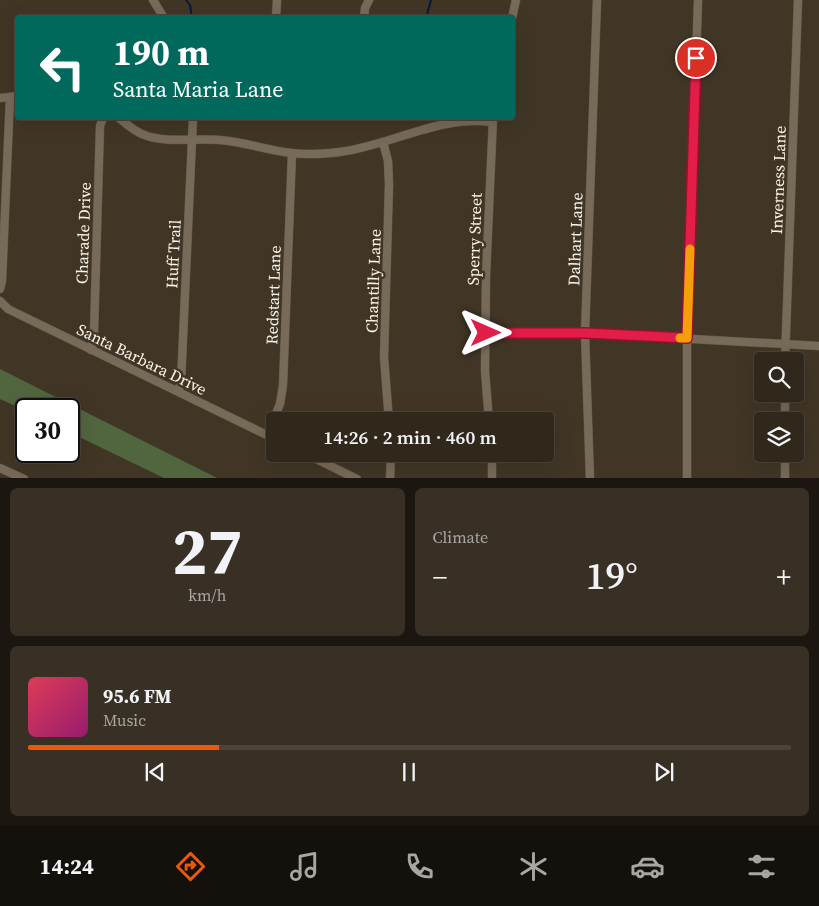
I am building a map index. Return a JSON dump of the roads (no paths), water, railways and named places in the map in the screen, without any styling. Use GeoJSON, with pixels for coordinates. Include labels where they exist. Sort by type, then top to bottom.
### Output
{"type":"FeatureCollection","features":[{"type":"Feature","properties":{"kind":"street"},"geometry":{"type":"LineString","coordinates":[[153,0],[162,15]]}},
{"type":"Feature","properties":{"kind":"street"},"geometry":{"type":"LineString","coordinates":[[276,15],[277,0]]}},
{"type":"Feature","properties":{"kind":"street"},"geometry":{"type":"LineString","coordinates":[[364,15],[369,0]]}},
{"type":"Feature","properties":{"kind":"street"},"geometry":{"type":"LineString","coordinates":[[513,15],[516,0]]}},
{"type":"Feature","properties":{"kind":"street","name":"Dalhart Lane"},"geometry":{"type":"LineString","coordinates":[[590,478],[585,333],[597,0]]}},
{"type":"Feature","properties":{"kind":"street"},"geometry":{"type":"LineString","coordinates":[[687,478],[687,338],[698,0]]}},
{"type":"Feature","properties":{"kind":"street","name":"Inverness Lane"},"geometry":{"type":"LineString","coordinates":[[786,352],[798,0]]}},
{"type":"Feature","properties":{"kind":"street"},"geometry":{"type":"LineString","coordinates":[[0,98],[14,97],[0,289]]}},
{"type":"Feature","properties":{"kind":"street","name":"Charade Drive"},"geometry":{"type":"LineString","coordinates":[[91,350],[94,332],[100,126],[102,120]]}},
{"type":"Feature","properties":{"kind":"street"},"geometry":{"type":"LineString","coordinates":[[121,120],[147,136],[174,139],[220,140],[292,153],[316,154],[341,152],[460,121],[493,120]]}},
{"type":"Feature","properties":{"kind":"street","name":"Huff Trail"},"geometry":{"type":"LineString","coordinates":[[178,391],[181,382],[193,120]]}},
{"type":"Feature","properties":{"kind":"street","name":"Sperry Street"},"geometry":{"type":"LineString","coordinates":[[488,412],[486,371],[486,276],[493,120]]}},
{"type":"Feature","properties":{"kind":"street","name":"Chantilly Lane"},"geometry":{"type":"LineString","coordinates":[[384,142],[390,185],[384,357],[389,412]]}},
{"type":"Feature","properties":{"kind":"street","name":"Redstart Lane"},"geometry":{"type":"LineString","coordinates":[[277,412],[283,385],[292,153]]}},
{"type":"Feature","properties":{"kind":"street","name":"Santa Barbara Drive"},"geometry":{"type":"LineString","coordinates":[[0,301],[8,309],[266,435]]}},
{"type":"Feature","properties":{"kind":"street"},"geometry":{"type":"LineString","coordinates":[[486,333],[585,333],[819,346]]}},
{"type":"Feature","properties":{"kind":"street"},"geometry":{"type":"LineString","coordinates":[[323,462],[357,478]]}},
{"type":"Feature","properties":{"kind":"street"},"geometry":{"type":"LineString","coordinates":[[390,478],[391,462]]}},
{"type":"Feature","properties":{"kind":"street"},"geometry":{"type":"LineString","coordinates":[[492,462],[492,478]]}},
{"type":"Feature","properties":{"kind":"street"},"geometry":{"type":"LineString","coordinates":[[784,478],[785,462]]}},
{"type":"Feature","properties":{"kind":"street"},"geometry":{"type":"LineString","coordinates":[[0,468],[24,478]]}},
{"type":"Feature","properties":{"kind":"waterway"},"geometry":{"type":"LineString","coordinates":[[186,0],[190,5],[192,15]]}},
{"type":"Feature","properties":{"kind":"waterway"},"geometry":{"type":"LineString","coordinates":[[427,15],[431,0]]}}]}
